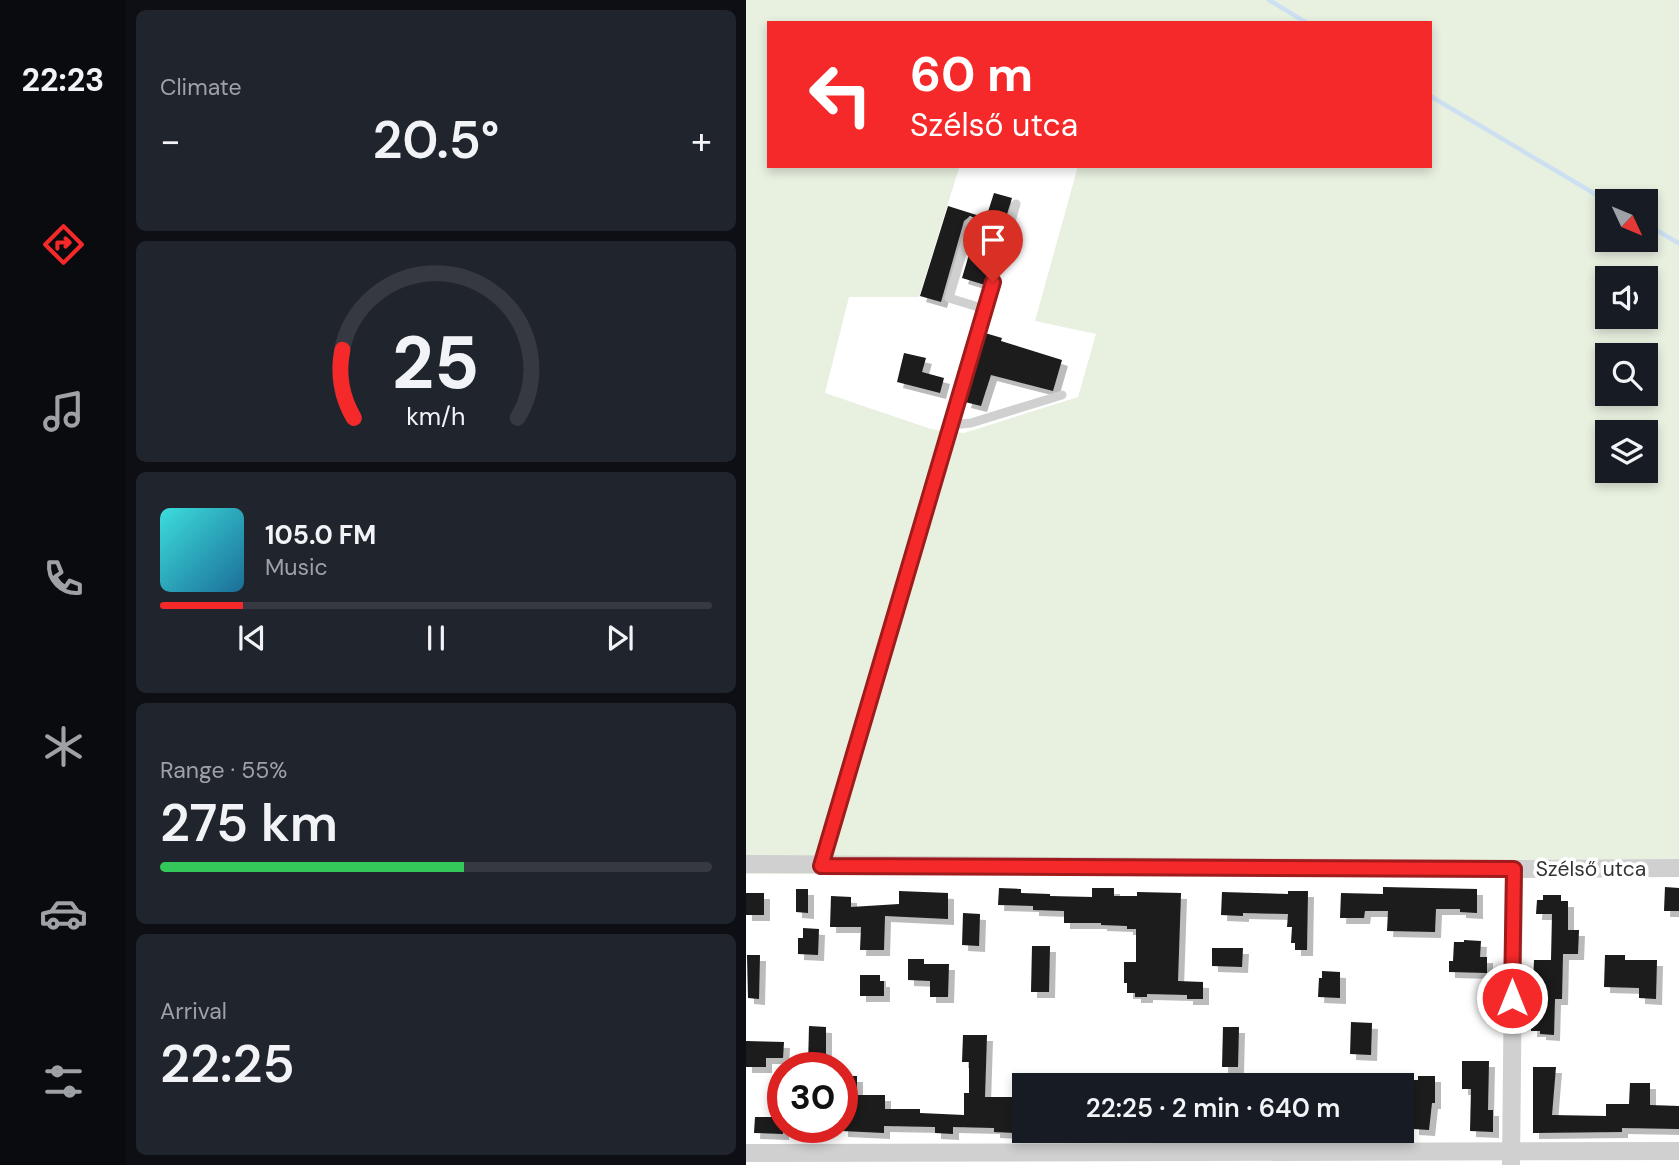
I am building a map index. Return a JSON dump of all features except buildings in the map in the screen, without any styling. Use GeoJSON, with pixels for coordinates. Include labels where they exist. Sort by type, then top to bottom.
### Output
{"type":"FeatureCollection","features":[{"type":"Feature","properties":{"kind":"street","name":"Szélső utca"},"geometry":{"type":"LineString","coordinates":[[746,864],[1679,868]]}},
{"type":"Feature","properties":{"kind":"street"},"geometry":{"type":"LineString","coordinates":[[1511,1158],[1514,869]]}},
{"type":"Feature","properties":{"kind":"street"},"geometry":{"type":"LineString","coordinates":[[746,1153],[1511,1158],[1679,1151]]}},
{"type":"Feature","properties":{"kind":"lane"},"geometry":{"type":"LineString","coordinates":[[821,866],[1016,204]]}},
{"type":"Feature","properties":{"kind":"lane"},"geometry":{"type":"LineString","coordinates":[[972,223],[949,298],[985,309]]}},
{"type":"Feature","properties":{"kind":"lane"},"geometry":{"type":"LineString","coordinates":[[951,425],[971,423],[1062,395]]}},
{"type":"Feature","properties":{"kind":"green space"},"geometry":{"type":"Polygon","coordinates":[[[746,0],[1679,0],[1679,872],[746,874],[746,0]],[[767,21],[767,168],[959,168],[919,297],[849,297],[825,393],[931,429],[964,433],[1078,397],[1096,334],[1035,321],[1077,168],[1432,168],[1432,21],[767,21]]]}},
{"type":"Feature","properties":{"kind":"waterway"},"geometry":{"type":"LineString","coordinates":[[1269,0],[1304,21]]}},
{"type":"Feature","properties":{"kind":"waterway"},"geometry":{"type":"LineString","coordinates":[[1432,97],[1595,194]]}},
{"type":"Feature","properties":{"kind":"waterway"},"geometry":{"type":"LineString","coordinates":[[1658,231],[1680,244]]}},
{"type":"Feature","properties":{"kind":"route"},"geometry":{"type":"LineString","coordinates":[[993,282],[821,866],[1514,869],[1512,998]]}}]}
